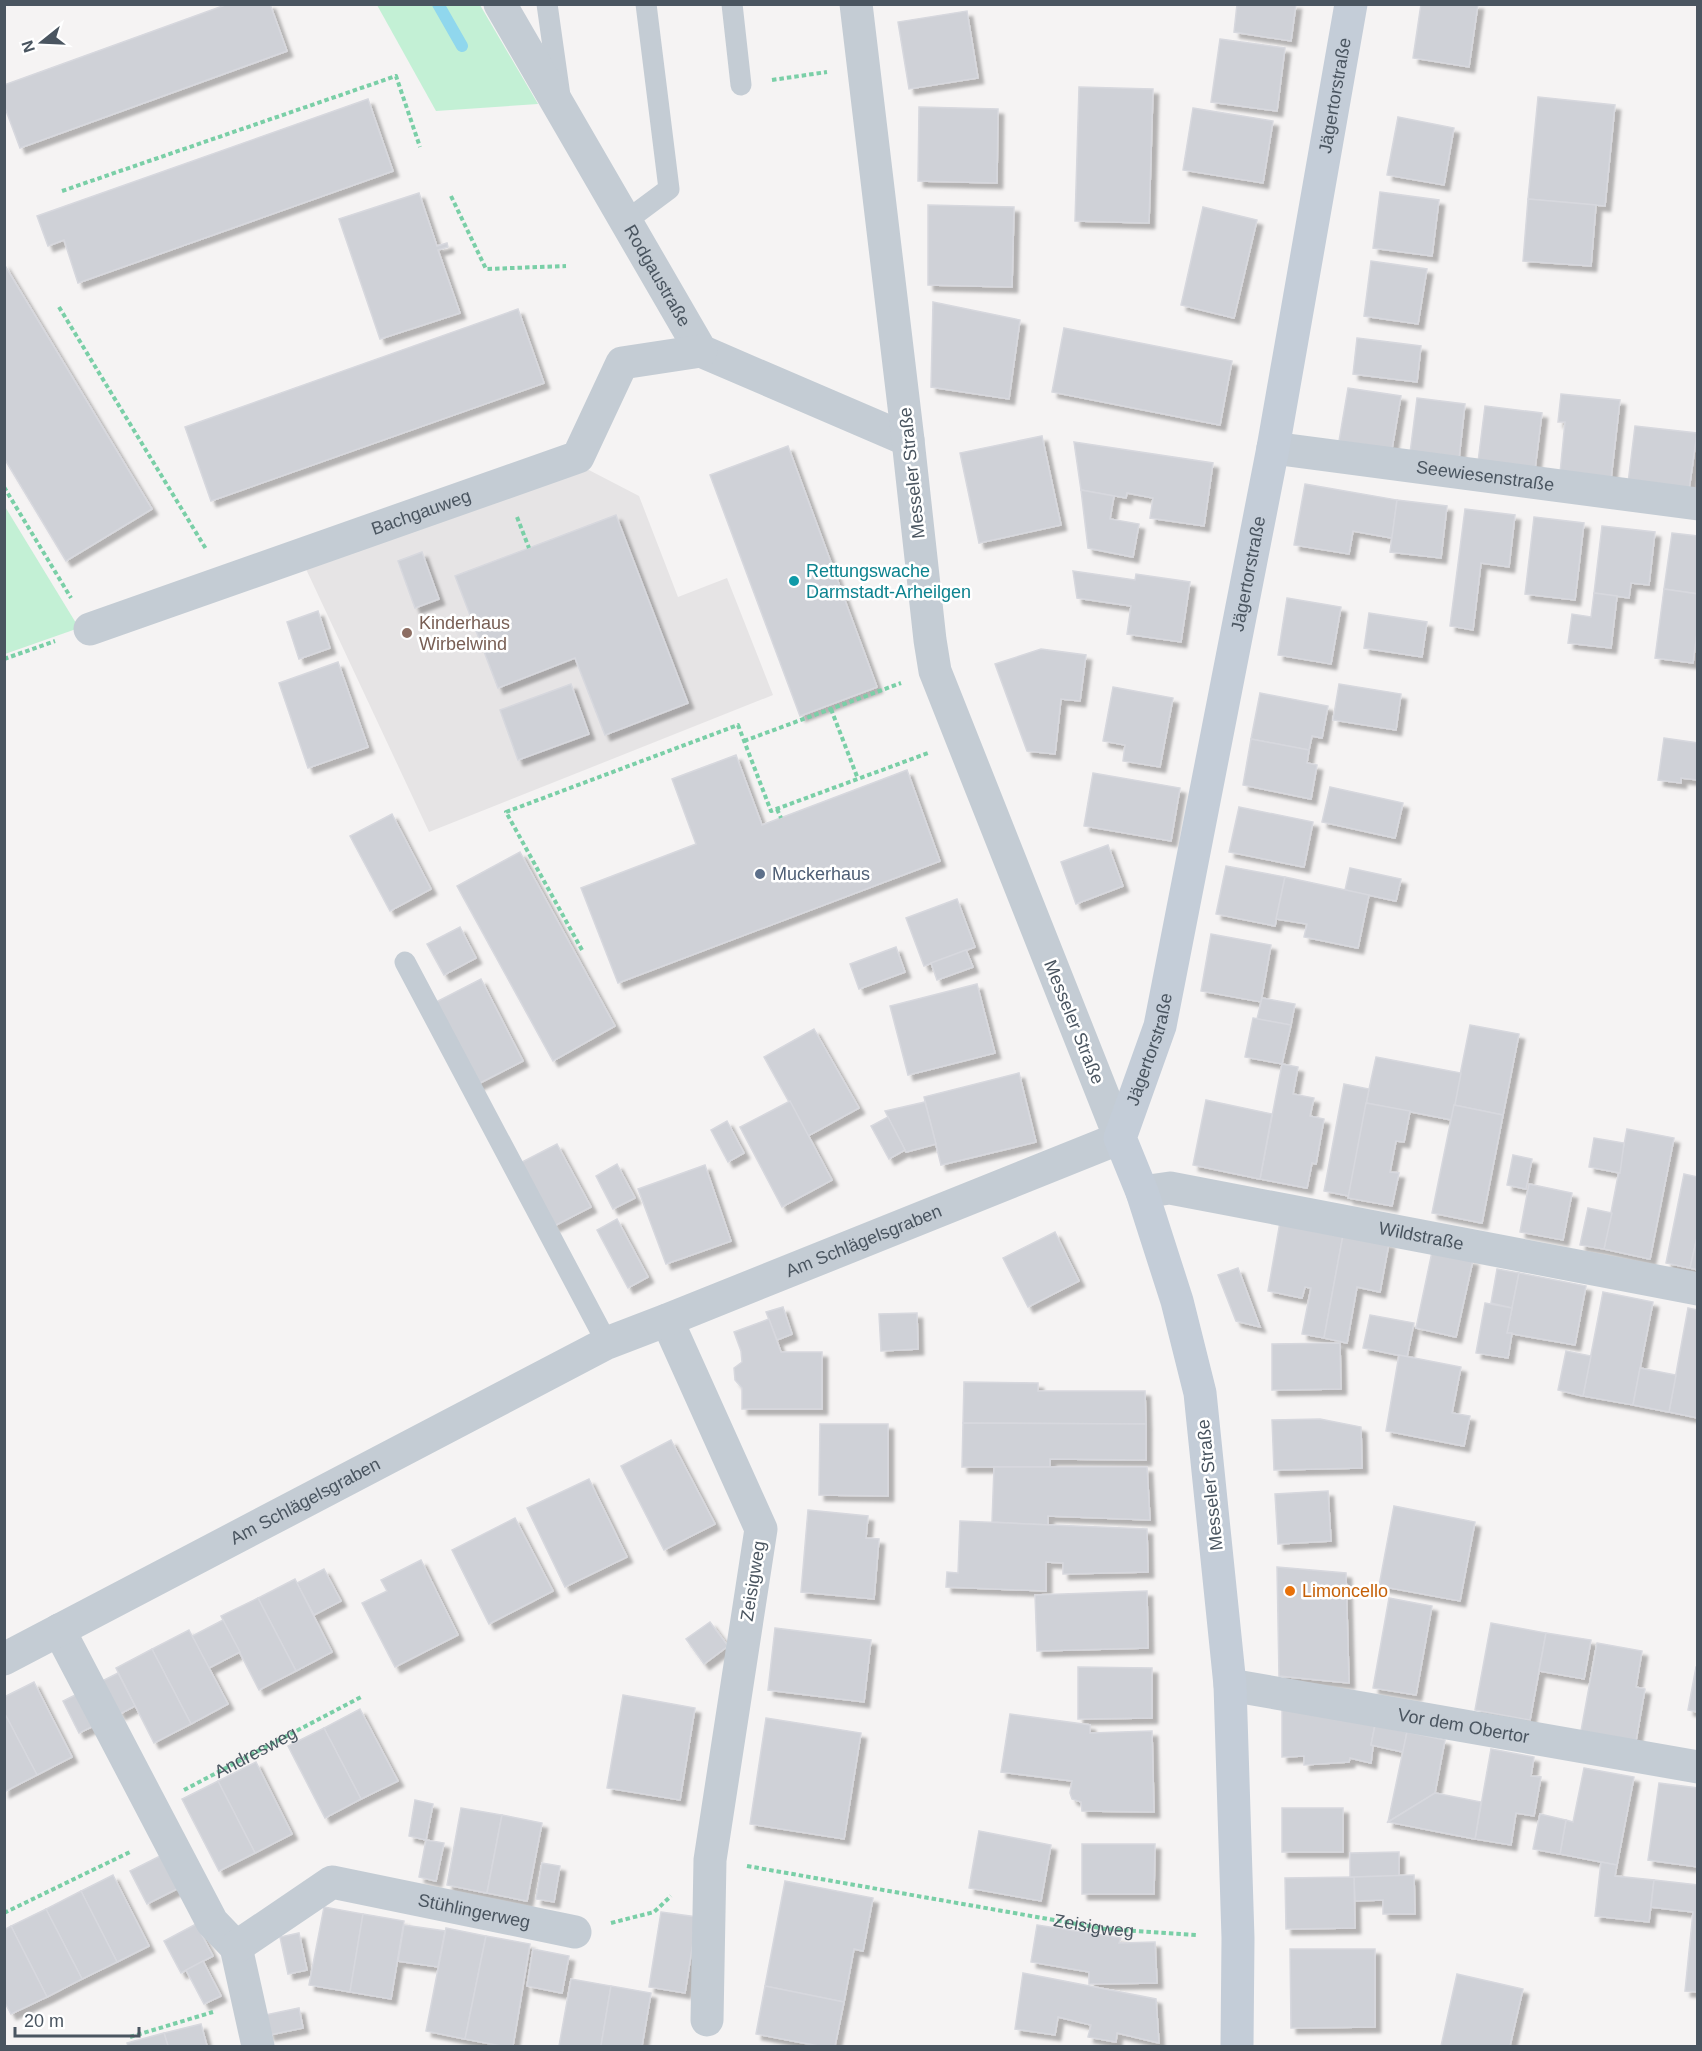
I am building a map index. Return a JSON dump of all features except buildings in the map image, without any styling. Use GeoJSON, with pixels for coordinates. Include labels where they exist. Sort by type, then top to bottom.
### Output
{"type":"FeatureCollection","features":[{"type":"Feature","properties":{"kind":"street","name":"Rodgaustraße"},"geometry":{"type":"LineString","coordinates":[[500,4],[701,351]]}},
{"type":"Feature","properties":{"kind":"street","name":"Messeler Straße"},"geometry":{"type":"LineString","coordinates":[[856,4],[935,671],[1142,1192],[1176,1301],[1200,1393],[1230,1685],[1238,1938],[1237,2046]]}},
{"type":"Feature","properties":{"kind":"street","name":"Jägertorstraße"},"geometry":{"type":"LineString","coordinates":[[1120,1138],[1160,1026],[1273,448],[1351,4]]}},
{"type":"Feature","properties":{"kind":"street"},"geometry":{"type":"LineString","coordinates":[[701,351],[908,440]]}},
{"type":"Feature","properties":{"kind":"street","name":"Bachgauweg"},"geometry":{"type":"LineString","coordinates":[[90,628],[578,457],[622,363],[701,351]]}},
{"type":"Feature","properties":{"kind":"street","name":"Seewiesenstraße"},"geometry":{"type":"LineString","coordinates":[[1273,448],[1698,504]]}},
{"type":"Feature","properties":{"kind":"street","name":"Am Schlägelsgraben"},"geometry":{"type":"LineString","coordinates":[[4,1659],[607,1343],[1120,1138]]}},
{"type":"Feature","properties":{"kind":"street","name":"Wildstraße"},"geometry":{"type":"LineString","coordinates":[[1142,1192],[1170,1188],[1698,1289]]}},
{"type":"Feature","properties":{"kind":"street","name":"Zeisigweg"},"geometry":{"type":"LineString","coordinates":[[667,1320],[761,1529],[710,1860],[707,2020]]}},
{"type":"Feature","properties":{"kind":"street"},"geometry":{"type":"LineString","coordinates":[[59,1630],[212,1922],[236,1947],[258,2046]]}},
{"type":"Feature","properties":{"kind":"street","name":"Vor dem Obertor"},"geometry":{"type":"LineString","coordinates":[[1230,1685],[1698,1767]]}},
{"type":"Feature","properties":{"kind":"street","name":"Stühlingerweg"},"geometry":{"type":"LineString","coordinates":[[236,1947],[332,1882],[575,1932]]}},
{"type":"Feature","properties":{"kind":"lane"},"geometry":{"type":"LineString","coordinates":[[547,4],[562,111]]}},
{"type":"Feature","properties":{"kind":"lane"},"geometry":{"type":"LineString","coordinates":[[626,221],[669,189],[646,4]]}},
{"type":"Feature","properties":{"kind":"lane"},"geometry":{"type":"LineString","coordinates":[[732,4],[741,85]]}},
{"type":"Feature","properties":{"kind":"lane"},"geometry":{"type":"LineString","coordinates":[[405,962],[607,1343]]}},
{"type":"Feature","properties":{"kind":"path"},"geometry":{"type":"LineString","coordinates":[[741,85],[864,66]]}},
{"type":"Feature","properties":{"kind":"path"},"geometry":{"type":"LineString","coordinates":[[62,191],[396,75],[420,147]]}},
{"type":"Feature","properties":{"kind":"path"},"geometry":{"type":"LineString","coordinates":[[451,196],[486,269],[566,266]]}},
{"type":"Feature","properties":{"kind":"path"},"geometry":{"type":"LineString","coordinates":[[59,307],[225,581]]}},
{"type":"Feature","properties":{"kind":"path"},"geometry":{"type":"LineString","coordinates":[[4,488],[90,628],[4,659]]}},
{"type":"Feature","properties":{"kind":"path"},"geometry":{"type":"LineString","coordinates":[[744,741],[935,671]]}},
{"type":"Feature","properties":{"kind":"path"},"geometry":{"type":"LineString","coordinates":[[831,709],[858,779]]}},
{"type":"Feature","properties":{"kind":"path"},"geometry":{"type":"LineString","coordinates":[[582,950],[506,812],[738,724],[771,811],[962,741]]}},
{"type":"Feature","properties":{"kind":"path"},"geometry":{"type":"LineString","coordinates":[[777,809],[780,818]]}},
{"type":"Feature","properties":{"kind":"path","name":"Andresweg"},"geometry":{"type":"LineString","coordinates":[[4,1913],[361,1697]]}},
{"type":"Feature","properties":{"kind":"path"},"geometry":{"type":"LineString","coordinates":[[575,1932],[654,1912],[710,1860]]}},
{"type":"Feature","properties":{"kind":"path","name":"Zeisigweg"},"geometry":{"type":"LineString","coordinates":[[710,1860],[1105,1929],[1197,1935]]}},
{"type":"Feature","properties":{"kind":"path"},"geometry":{"type":"LineString","coordinates":[[130,2037],[249,2002]]}},
{"type":"Feature","properties":{"kind":"shaded area","name":"Kinderhaus Wirbelwind"},"geometry":{"type":"Polygon","coordinates":[[[585,468],[639,496],[678,597],[727,578],[773,695],[429,832],[306,569],[585,468]],[[616,515],[456,576],[688,703],[616,515]],[[422,553],[398,562],[415,608],[422,553]],[[571,684],[500,710],[518,760],[589,734],[571,684]]]}},
{"type":"Feature","properties":{"kind":"green space"},"geometry":{"type":"Polygon","coordinates":[[[377,5],[480,5],[538,104],[436,111],[377,5]]]}},
{"type":"Feature","properties":{"kind":"green space"},"geometry":{"type":"Polygon","coordinates":[[[4,505],[79,628],[5,654],[4,654],[4,505]]]}},
{"type":"Feature","properties":{"kind":"waterway"},"geometry":{"type":"LineString","coordinates":[[438,4],[462,46]]}},
{"type":"Feature","properties":{"kind":"place","name":"Rettungswache Darmstadt-Arheilgen"},"geometry":{"type":"Point","coordinates":[794,581]}},
{"type":"Feature","properties":{"kind":"place","name":"Kinderhaus Wirbelwind"},"geometry":{"type":"Point","coordinates":[407,633]}},
{"type":"Feature","properties":{"kind":"place","name":"Muckerhaus"},"geometry":{"type":"Point","coordinates":[760,874]}},
{"type":"Feature","properties":{"kind":"place","name":"Limoncello"},"geometry":{"type":"Point","coordinates":[1290,1591]}}]}
